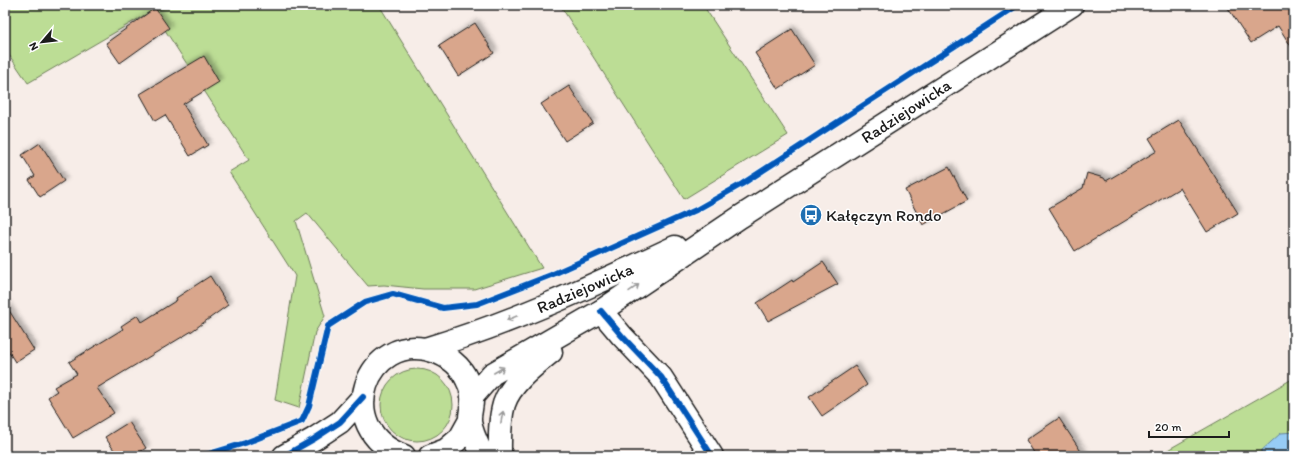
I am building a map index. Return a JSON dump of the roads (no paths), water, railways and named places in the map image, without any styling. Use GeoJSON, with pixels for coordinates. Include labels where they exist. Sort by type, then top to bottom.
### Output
{"type":"FeatureCollection","features":[{"type":"Feature","properties":{"kind":"main road","name":"Radziejowicka"},"geometry":{"type":"LineString","coordinates":[[472,397],[492,374],[601,311],[740,217],[1072,5]]}},
{"type":"Feature","properties":{"kind":"main road","name":"Radziejowicka"},"geometry":{"type":"LineString","coordinates":[[425,349],[481,331],[588,288],[740,217]]}},
{"type":"Feature","properties":{"kind":"main road","name":"Radziejowicka"},"geometry":{"type":"LineString","coordinates":[[601,311],[661,378],[712,456]]}},
{"type":"Feature","properties":{"kind":"main road"},"geometry":{"type":"LineString","coordinates":[[500,456],[500,427],[504,403],[514,387],[525,374],[557,346],[601,311]]}},
{"type":"Feature","properties":{"kind":"main road"},"geometry":{"type":"LineString","coordinates":[[391,455],[369,429],[364,413],[363,397],[365,387],[370,376],[378,365],[387,357],[399,351],[411,348],[425,349],[442,354],[457,365],[467,380],[472,397],[470,420],[483,456]]}},
{"type":"Feature","properties":{"kind":"main road"},"geometry":{"type":"LineString","coordinates":[[284,456],[340,422],[363,397]]}},
{"type":"Feature","properties":{"kind":"main road"},"geometry":{"type":"LineString","coordinates":[[430,456],[446,450],[460,438],[470,420]]}},
{"type":"Feature","properties":{"kind":"water"},"geometry":{"type":"Polygon","coordinates":[[[1294,432],[1294,456],[1261,456],[1261,451],[1281,433],[1294,432]]]}},
{"type":"Feature","properties":{"kind":"place","name":"Kałęczyn Rondo"},"geometry":{"type":"Point","coordinates":[811,215]}}]}
